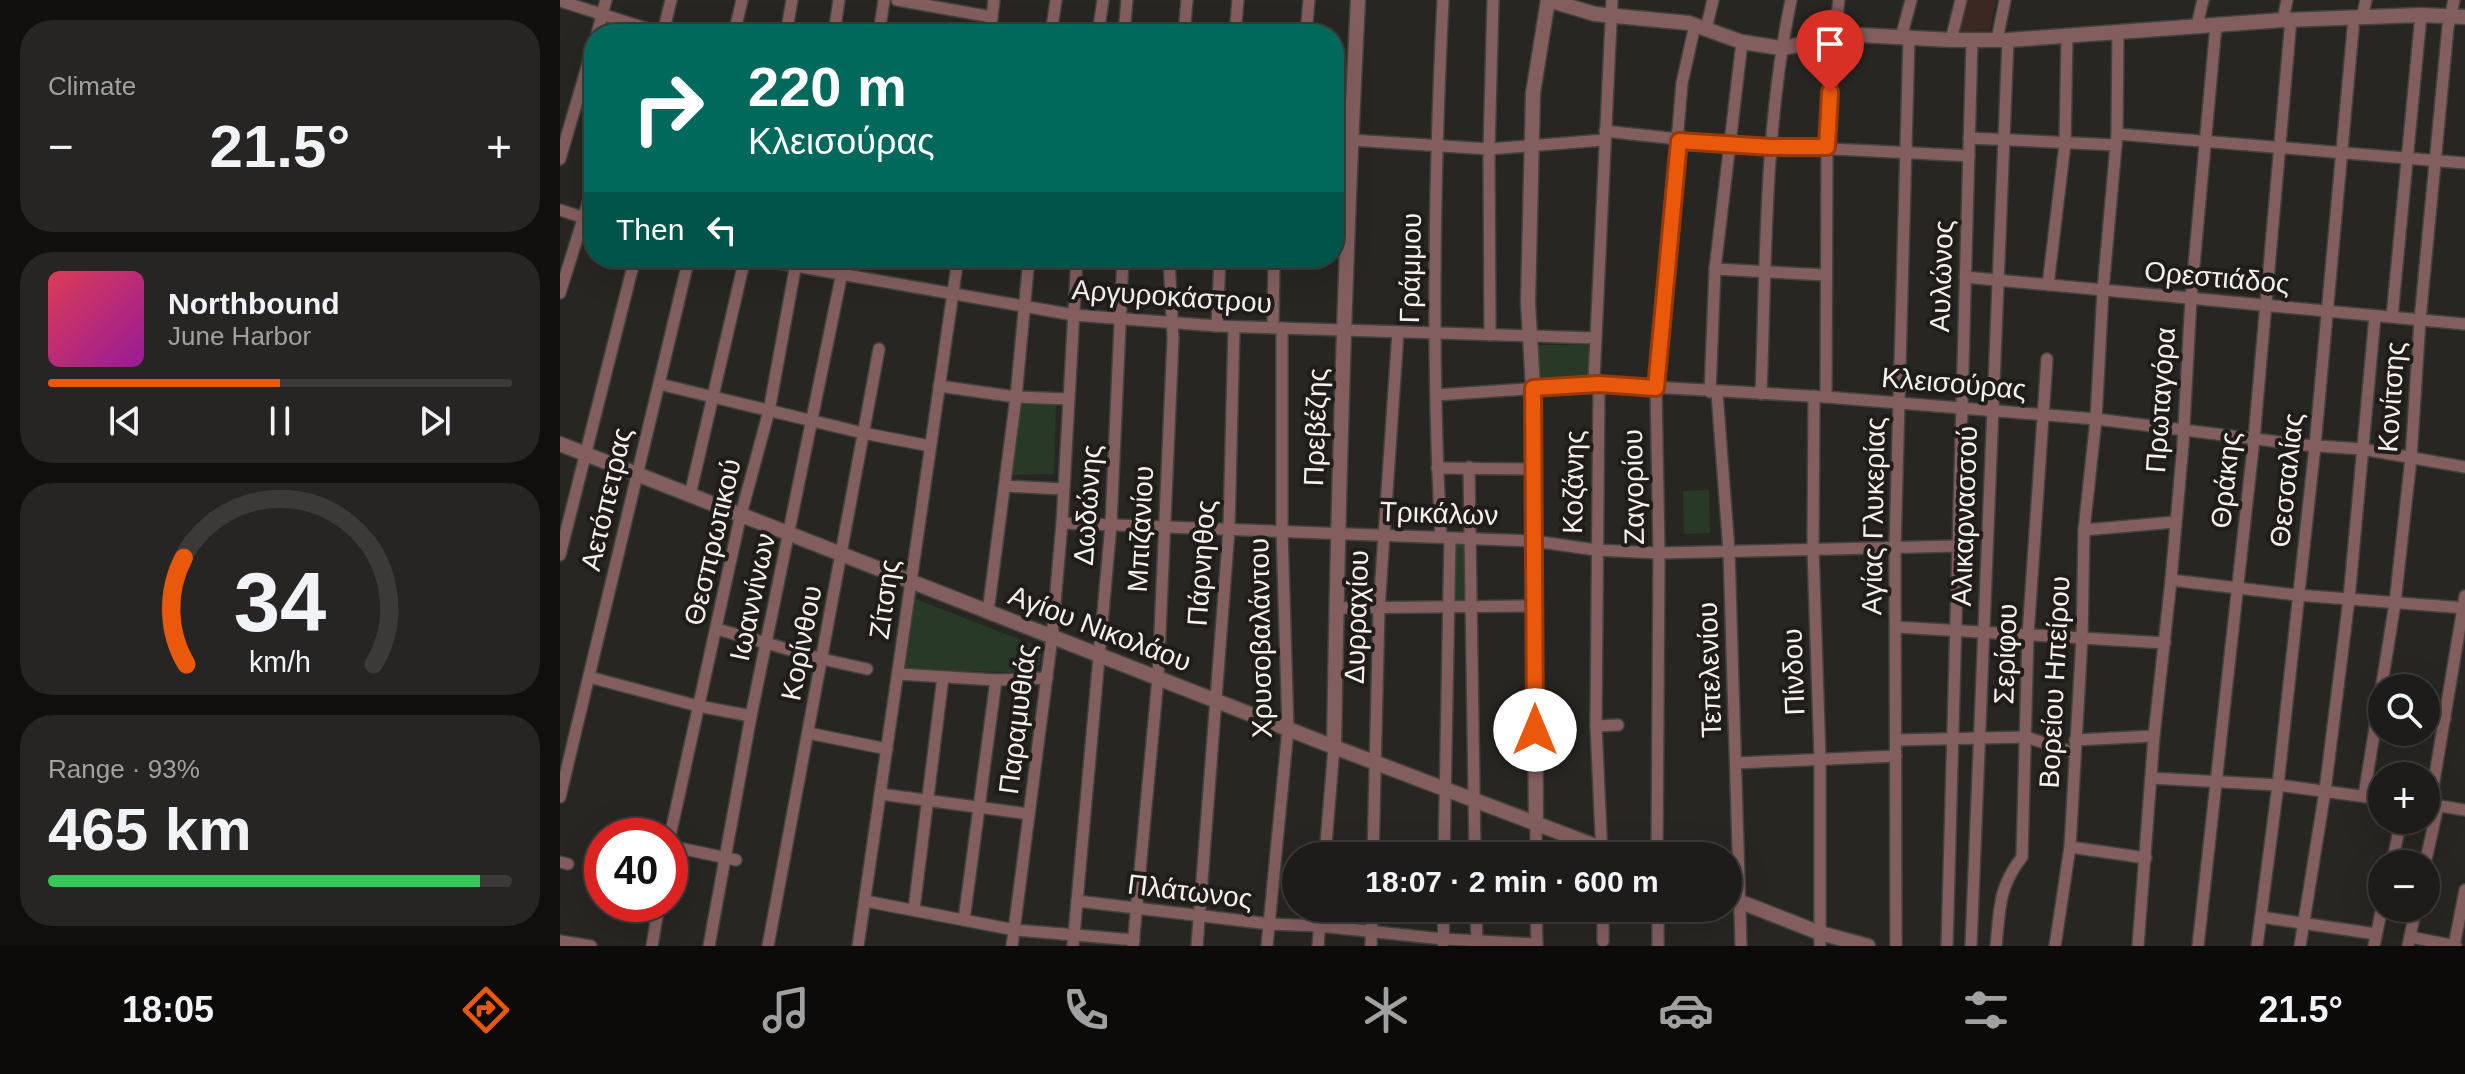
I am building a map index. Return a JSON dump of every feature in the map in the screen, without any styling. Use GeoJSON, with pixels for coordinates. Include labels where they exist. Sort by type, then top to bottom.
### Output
{"type":"FeatureCollection","features":[{"type":"Feature","properties":{"kind":"street"},"geometry":{"type":"LineString","coordinates":[[600,24],[606,0]]}},
{"type":"Feature","properties":{"kind":"street"},"geometry":{"type":"LineString","coordinates":[[666,24],[671,0]]}},
{"type":"Feature","properties":{"kind":"street"},"geometry":{"type":"LineString","coordinates":[[736,24],[742,0]]}},
{"type":"Feature","properties":{"kind":"street"},"geometry":{"type":"LineString","coordinates":[[788,24],[792,0]]}},
{"type":"Feature","properties":{"kind":"street"},"geometry":{"type":"LineString","coordinates":[[835,24],[839,0]]}},
{"type":"Feature","properties":{"kind":"street"},"geometry":{"type":"LineString","coordinates":[[880,24],[884,0]]}},
{"type":"Feature","properties":{"kind":"street"},"geometry":{"type":"LineString","coordinates":[[897,0],[992,17]]}},
{"type":"Feature","properties":{"kind":"street"},"geometry":{"type":"LineString","coordinates":[[991,24],[994,0]]}},
{"type":"Feature","properties":{"kind":"street"},"geometry":{"type":"LineString","coordinates":[[1052,24],[1056,0]]}},
{"type":"Feature","properties":{"kind":"street"},"geometry":{"type":"LineString","coordinates":[[1099,24],[1103,0]]}},
{"type":"Feature","properties":{"kind":"street"},"geometry":{"type":"LineString","coordinates":[[1125,24],[1127,0]]}},
{"type":"Feature","properties":{"kind":"street"},"geometry":{"type":"LineString","coordinates":[[1185,24],[1187,0]]}},
{"type":"Feature","properties":{"kind":"street"},"geometry":{"type":"LineString","coordinates":[[1236,24],[1238,0]]}},
{"type":"Feature","properties":{"kind":"street"},"geometry":{"type":"LineString","coordinates":[[1307,24],[1309,0]]}},
{"type":"Feature","properties":{"kind":"street","name":"Πρεβέζης"},"geometry":{"type":"LineString","coordinates":[[1344,222],[1350,189],[1358,0]]}},
{"type":"Feature","properties":{"kind":"street","name":"Γράμμου"},"geometry":{"type":"LineString","coordinates":[[1443,0],[1435,143],[1433,333],[1437,468],[1446,538],[1449,606],[1444,842]]}},
{"type":"Feature","properties":{"kind":"street"},"geometry":{"type":"LineString","coordinates":[[1490,335],[1489,149],[1493,0]]}},
{"type":"Feature","properties":{"kind":"street"},"geometry":{"type":"LineString","coordinates":[[1536,842],[1533,388],[1528,336],[1533,93],[1548,0],[1595,14],[1612,8],[1701,27],[1742,42],[1781,48],[1860,35],[2002,40],[2197,25],[2457,11]]}},
{"type":"Feature","properties":{"kind":"street","name":"Ζαγορίου"},"geometry":{"type":"LineString","coordinates":[[1657,842],[1659,553],[1656,388],[1682,83],[1713,0]]}},
{"type":"Feature","properties":{"kind":"street"},"geometry":{"type":"LineString","coordinates":[[1761,394],[1771,147],[1781,48],[1791,0]]}},
{"type":"Feature","properties":{"kind":"street","name":"Πίνδου"},"geometry":{"type":"LineString","coordinates":[[1820,940],[1820,758],[1813,549],[1826,275],[1827,147],[1839,0]]}},
{"type":"Feature","properties":{"kind":"street","name":"Αγίας Γλυκερίας"},"geometry":{"type":"LineString","coordinates":[[1896,946],[1895,547],[1905,38],[1911,0]]}},
{"type":"Feature","properties":{"kind":"street"},"geometry":{"type":"LineString","coordinates":[[1951,40],[1961,0]]}},
{"type":"Feature","properties":{"kind":"street","name":"Αλικαρνασσού"},"geometry":{"type":"LineString","coordinates":[[1971,946],[2004,140],[2002,40],[2005,0]]}},
{"type":"Feature","properties":{"kind":"street"},"geometry":{"type":"LineString","coordinates":[[2197,25],[2203,0]]}},
{"type":"Feature","properties":{"kind":"street","name":"Θράκης"},"geometry":{"type":"LineString","coordinates":[[2198,946],[2254,439],[2280,147],[2287,0]]}},
{"type":"Feature","properties":{"kind":"street","name":"Θεσσαλίας"},"geometry":{"type":"LineString","coordinates":[[2257,946],[2315,446],[2340,152],[2358,18],[2366,0]]}},
{"type":"Feature","properties":{"kind":"street"},"geometry":{"type":"LineString","coordinates":[[560,1],[624,24]]}},
{"type":"Feature","properties":{"kind":"street","name":"Κοζάνης"},"geometry":{"type":"LineString","coordinates":[[1602,842],[1596,726],[1599,384],[1594,379],[1612,8]]}},
{"type":"Feature","properties":{"kind":"street","name":"Κονίτσης"},"geometry":{"type":"LineString","coordinates":[[2385,674],[2411,458],[2420,320],[2436,160],[2457,11]]}},
{"type":"Feature","properties":{"kind":"street"},"geometry":{"type":"LineString","coordinates":[[2392,317],[2421,15]]}},
{"type":"Feature","properties":{"kind":"street","name":"Πρωταγόρα"},"geometry":{"type":"LineString","coordinates":[[2138,946],[2216,25]]}},
{"type":"Feature","properties":{"kind":"street","name":"Βορείου Ηπείρου"},"geometry":{"type":"LineString","coordinates":[[2055,946],[2070,847],[2082,638],[2084,530],[2096,419],[2116,140],[2118,31]]}},
{"type":"Feature","properties":{"kind":"street"},"geometry":{"type":"LineString","coordinates":[[2048,285],[2065,144],[2067,36]]}},
{"type":"Feature","properties":{"kind":"street","name":"Αυλώνος"},"geometry":{"type":"LineString","coordinates":[[1947,946],[1972,40]]}},
{"type":"Feature","properties":{"kind":"street","name":"Τεπελενίου"},"geometry":{"type":"LineString","coordinates":[[1735,842],[1736,763],[1729,551],[1713,392],[1715,269],[1742,42]]}},
{"type":"Feature","properties":{"kind":"street"},"geometry":{"type":"LineString","coordinates":[[560,159],[584,77]]}},
{"type":"Feature","properties":{"kind":"street"},"geometry":{"type":"LineString","coordinates":[[1351,140],[1435,143],[1489,149],[1605,136],[1969,156]]}},
{"type":"Feature","properties":{"kind":"street"},"geometry":{"type":"LineString","coordinates":[[1969,138],[2065,144],[2116,140],[2205,141],[2465,163]]}},
{"type":"Feature","properties":{"kind":"street"},"geometry":{"type":"LineString","coordinates":[[1344,189],[1350,189]]}},
{"type":"Feature","properties":{"kind":"street"},"geometry":{"type":"LineString","coordinates":[[560,210],[584,217]]}},
{"type":"Feature","properties":{"kind":"street"},"geometry":{"type":"LineString","coordinates":[[560,293],[584,234]]}},
{"type":"Feature","properties":{"kind":"street"},"geometry":{"type":"LineString","coordinates":[[560,555],[632,268]]}},
{"type":"Feature","properties":{"kind":"street","name":"Αετόπετρας"},"geometry":{"type":"LineString","coordinates":[[560,797],[687,268]]}},
{"type":"Feature","properties":{"kind":"street"},"geometry":{"type":"LineString","coordinates":[[690,495],[744,268]]}},
{"type":"Feature","properties":{"kind":"street","name":"Θεσπρωτικού"},"geometry":{"type":"LineString","coordinates":[[674,818],[741,515],[769,411],[795,268]]}},
{"type":"Feature","properties":{"kind":"street","name":"Αργυροκάστρου"},"geometry":{"type":"LineString","coordinates":[[818,268],[1026,308],[1171,324],[1596,338]]}},
{"type":"Feature","properties":{"kind":"street","name":"Ιωαννίνων"},"geometry":{"type":"LineString","coordinates":[[709,946],[730,859],[751,716],[844,268]]}},
{"type":"Feature","properties":{"kind":"street","name":"Ζίτσης"},"geometry":{"type":"LineString","coordinates":[[858,946],[957,268]]}},
{"type":"Feature","properties":{"kind":"street"},"geometry":{"type":"LineString","coordinates":[[988,612],[1016,397],[1028,268]]}},
{"type":"Feature","properties":{"kind":"street","name":"Παραμυθιάς"},"geometry":{"type":"LineString","coordinates":[[1012,946],[1052,637],[1062,523],[1076,268]]}},
{"type":"Feature","properties":{"kind":"street","name":"Δωδώνης"},"geometry":{"type":"LineString","coordinates":[[1073,941],[1111,524],[1123,268]]}},
{"type":"Feature","properties":{"kind":"street","name":"Μπιζανίου"},"geometry":{"type":"LineString","coordinates":[[1134,943],[1158,678],[1173,338],[1169,268]]}},
{"type":"Feature","properties":{"kind":"street"},"geometry":{"type":"LineString","coordinates":[[1217,326],[1220,268]]}},
{"type":"Feature","properties":{"kind":"street","name":"Χρυσοβαλάντου"},"geometry":{"type":"LineString","coordinates":[[1267,946],[1288,729],[1275,268]]}},
{"type":"Feature","properties":{"kind":"street","name":"Πρεβέζης"},"geometry":{"type":"LineString","coordinates":[[1326,842],[1334,747],[1345,330],[1342,268]]}},
{"type":"Feature","properties":{"kind":"street"},"geometry":{"type":"LineString","coordinates":[[1715,269],[1826,275]]}},
{"type":"Feature","properties":{"kind":"street","name":"Ορεστιάδος"},"geometry":{"type":"LineString","coordinates":[[1965,277],[2465,324]]}},
{"type":"Feature","properties":{"kind":"street"},"geometry":{"type":"LineString","coordinates":[[2300,946],[2325,791],[2349,599],[2375,316]]}},
{"type":"Feature","properties":{"kind":"street","name":"Πάρνηθος"},"geometry":{"type":"LineString","coordinates":[[1197,946],[1229,529],[1234,327]]}},
{"type":"Feature","properties":{"kind":"street","name":"Δυρραχίου"},"geometry":{"type":"LineString","coordinates":[[1373,842],[1379,608],[1398,332]]}},
{"type":"Feature","properties":{"kind":"street","name":"Κορίνθου"},"geometry":{"type":"LineString","coordinates":[[768,946],[879,349]]}},
{"type":"Feature","properties":{"kind":"street","name":"Σερίφου"},"geometry":{"type":"LineString","coordinates":[[1996,946],[2001,891],[2022,857],[2028,635],[2047,359]]}},
{"type":"Feature","properties":{"kind":"street"},"geometry":{"type":"LineString","coordinates":[[659,384],[930,446]]}},
{"type":"Feature","properties":{"kind":"street","name":"Κλεισούρας"},"geometry":{"type":"LineString","coordinates":[[1436,395],[1599,384],[1820,397],[2096,419],[2362,449],[2465,467]]}},
{"type":"Feature","properties":{"kind":"street"},"geometry":{"type":"LineString","coordinates":[[939,386],[1016,397],[1068,399]]}},
{"type":"Feature","properties":{"kind":"street","name":"Αγίου Νικολάου"},"geometry":{"type":"LineString","coordinates":[[560,444],[1215,701],[1536,822],[1580,842]]}},
{"type":"Feature","properties":{"kind":"street"},"geometry":{"type":"LineString","coordinates":[[1469,467],[1475,842]]}},
{"type":"Feature","properties":{"kind":"street"},"geometry":{"type":"LineString","coordinates":[[1437,468],[1533,469]]}},
{"type":"Feature","properties":{"kind":"street"},"geometry":{"type":"LineString","coordinates":[[1005,486],[1062,489]]}},
{"type":"Feature","properties":{"kind":"street"},"geometry":{"type":"LineString","coordinates":[[2084,530],[2175,522]]}},
{"type":"Feature","properties":{"kind":"street","name":"Τρικάλων"},"geometry":{"type":"LineString","coordinates":[[1062,523],[1534,541],[1596,550],[1659,553],[1958,546]]}},
{"type":"Feature","properties":{"kind":"street"},"geometry":{"type":"LineString","coordinates":[[2171,580],[2297,595],[2395,603],[2465,604],[2438,762]]}},
{"type":"Feature","properties":{"kind":"street"},"geometry":{"type":"LineString","coordinates":[[1336,608],[1534,606]]}},
{"type":"Feature","properties":{"kind":"street"},"geometry":{"type":"LineString","coordinates":[[1896,627],[2165,643]]}},
{"type":"Feature","properties":{"kind":"street"},"geometry":{"type":"LineString","coordinates":[[717,629],[867,669]]}},
{"type":"Feature","properties":{"kind":"street"},"geometry":{"type":"LineString","coordinates":[[898,674],[996,680],[1047,678]]}},
{"type":"Feature","properties":{"kind":"street"},"geometry":{"type":"LineString","coordinates":[[589,677],[698,706],[751,716]]}},
{"type":"Feature","properties":{"kind":"street"},"geometry":{"type":"LineString","coordinates":[[914,909],[943,677]]}},
{"type":"Feature","properties":{"kind":"street"},"geometry":{"type":"LineString","coordinates":[[964,920],[996,680]]}},
{"type":"Feature","properties":{"kind":"street"},"geometry":{"type":"LineString","coordinates":[[2440,718],[2445,719]]}},
{"type":"Feature","properties":{"kind":"street"},"geometry":{"type":"LineString","coordinates":[[1596,726],[1618,725]]}},
{"type":"Feature","properties":{"kind":"street"},"geometry":{"type":"LineString","coordinates":[[808,733],[887,749]]}},
{"type":"Feature","properties":{"kind":"street"},"geometry":{"type":"LineString","coordinates":[[1896,740],[2026,737],[2075,746],[2154,736]]}},
{"type":"Feature","properties":{"kind":"street","name":"Κονίτσης"},"geometry":{"type":"LineString","coordinates":[[2364,796],[2373,746]]}},
{"type":"Feature","properties":{"kind":"street"},"geometry":{"type":"LineString","coordinates":[[1736,763],[1896,756]]}},
{"type":"Feature","properties":{"kind":"street"},"geometry":{"type":"LineString","coordinates":[[2151,778],[2278,785],[2368,797]]}},
{"type":"Feature","properties":{"kind":"street"},"geometry":{"type":"LineString","coordinates":[[880,794],[1029,814]]}},
{"type":"Feature","properties":{"kind":"street"},"geometry":{"type":"LineString","coordinates":[[2440,806],[2465,810]]}},
{"type":"Feature","properties":{"kind":"street"},"geometry":{"type":"LineString","coordinates":[[2070,847],[2146,858]]}},
{"type":"Feature","properties":{"kind":"street"},"geometry":{"type":"LineString","coordinates":[[688,850],[730,859]]}},
{"type":"Feature","properties":{"kind":"street"},"geometry":{"type":"LineString","coordinates":[[2409,941],[2455,946],[2465,890]]}},
{"type":"Feature","properties":{"kind":"street"},"geometry":{"type":"LineString","coordinates":[[865,901],[1073,941],[1134,943]]}},
{"type":"Feature","properties":{"kind":"street","name":"Πλάτωνος"},"geometry":{"type":"LineString","coordinates":[[1077,901],[1270,924],[1371,931],[1443,943],[1537,945]]}},
{"type":"Feature","properties":{"kind":"street"},"geometry":{"type":"LineString","coordinates":[[1742,904],[1820,940],[1868,946]]}},
{"type":"Feature","properties":{"kind":"street"},"geometry":{"type":"LineString","coordinates":[[2261,917],[2304,923],[2375,940]]}},
{"type":"Feature","properties":{"kind":"street"},"geometry":{"type":"LineString","coordinates":[[652,946],[656,922]]}},
{"type":"Feature","properties":{"kind":"street"},"geometry":{"type":"LineString","coordinates":[[1318,946],[1319,922]]}},
{"type":"Feature","properties":{"kind":"street"},"geometry":{"type":"LineString","coordinates":[[1371,922],[1371,946]]}},
{"type":"Feature","properties":{"kind":"street"},"geometry":{"type":"LineString","coordinates":[[1443,943],[1444,922]]}},
{"type":"Feature","properties":{"kind":"street"},"geometry":{"type":"LineString","coordinates":[[1476,922],[1477,944]]}},
{"type":"Feature","properties":{"kind":"street"},"geometry":{"type":"LineString","coordinates":[[1536,922],[1537,945]]}},
{"type":"Feature","properties":{"kind":"street"},"geometry":{"type":"LineString","coordinates":[[1603,922],[1603,941]]}},
{"type":"Feature","properties":{"kind":"street"},"geometry":{"type":"LineString","coordinates":[[1658,922],[1658,946]]}},
{"type":"Feature","properties":{"kind":"street","name":"Τεπελενίου"},"geometry":{"type":"LineString","coordinates":[[1737,922],[1741,946]]}},
{"type":"Feature","properties":{"kind":"street"},"geometry":{"type":"LineString","coordinates":[[560,941],[591,946]]}},
{"type":"Feature","properties":{"kind":"shaded area"},"geometry":{"type":"Polygon","coordinates":[[[1965,0],[1996,0],[1990,30],[1956,31],[1965,0]]]}},
{"type":"Feature","properties":{"kind":"green space"},"geometry":{"type":"Polygon","coordinates":[[[1540,345],[1587,345],[1590,349],[1588,380],[1540,378],[1536,348],[1540,345]]]}},
{"type":"Feature","properties":{"kind":"green space"},"geometry":{"type":"Polygon","coordinates":[[[1021,405],[1056,405],[1054,474],[1009,475],[1021,405]]]}},
{"type":"Feature","properties":{"kind":"green space"},"geometry":{"type":"Polygon","coordinates":[[[1709,490],[1710,533],[1684,534],[1683,491],[1709,490]]]}},
{"type":"Feature","properties":{"kind":"green space"},"geometry":{"type":"Polygon","coordinates":[[[1455,545],[1467,545],[1467,600],[1455,600],[1455,545]]]}},
{"type":"Feature","properties":{"kind":"green space"},"geometry":{"type":"Polygon","coordinates":[[[913,598],[1042,648],[1038,673],[902,669],[913,598]]]}},
{"type":"Feature","properties":{"kind":"route"},"geometry":{"type":"LineString","coordinates":[[1535,730],[1533,388],[1599,384],[1656,388],[1679,141],[1827,147],[1830,92]]}}]}
